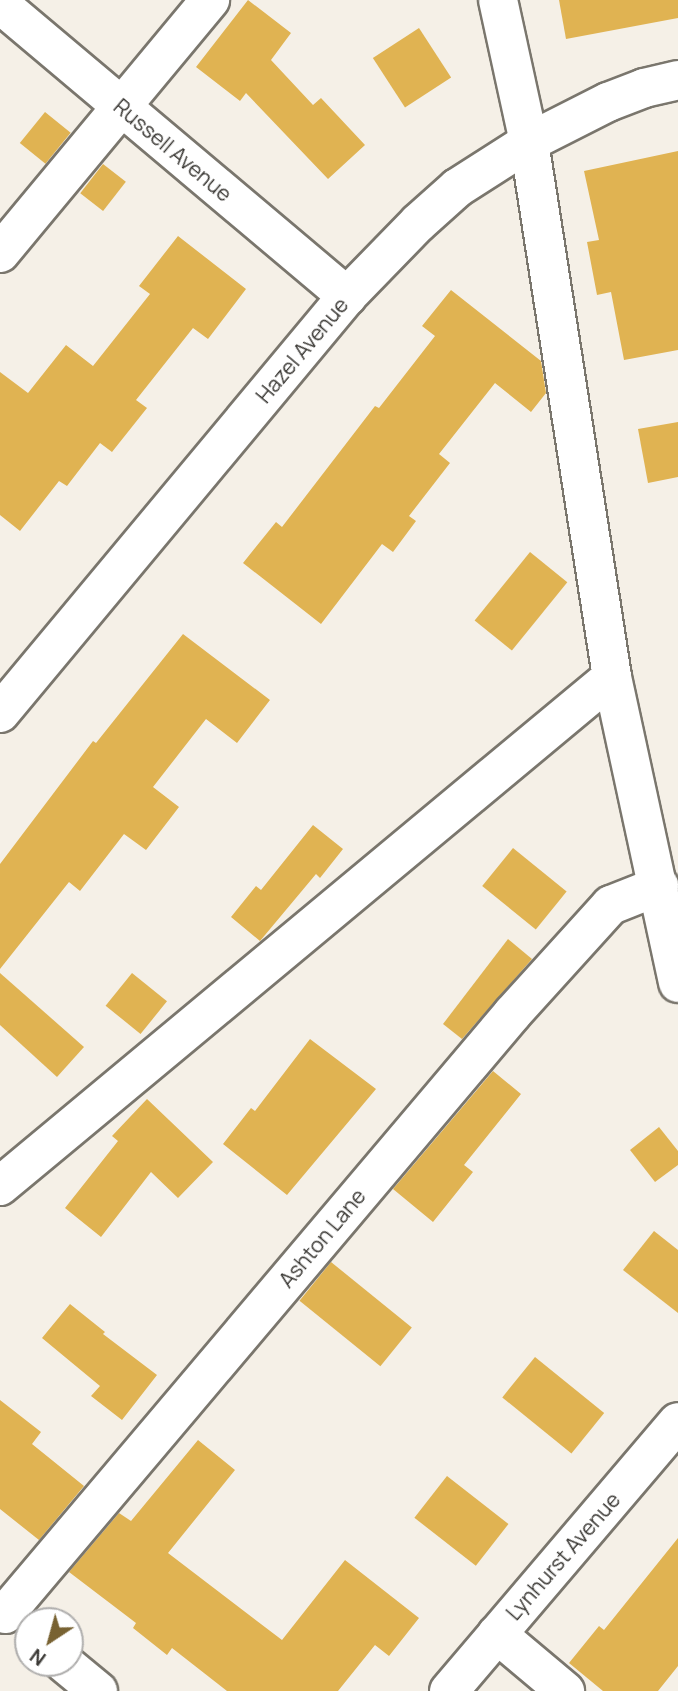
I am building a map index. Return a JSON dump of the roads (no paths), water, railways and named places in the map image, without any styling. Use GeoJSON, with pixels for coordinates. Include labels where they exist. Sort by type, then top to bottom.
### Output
{"type":"FeatureCollection","features":[{"type":"Feature","properties":{"kind":"street"},"geometry":{"type":"LineString","coordinates":[[0,253],[210,0]]}},
{"type":"Feature","properties":{"kind":"street"},"geometry":{"type":"LineString","coordinates":[[498,0],[529,142],[612,677],[678,982]]}},
{"type":"Feature","properties":{"kind":"street","name":"Russell Avenue"},"geometry":{"type":"LineString","coordinates":[[0,4],[348,296]]}},
{"type":"Feature","properties":{"kind":"street","name":"Hazel Avenue"},"geometry":{"type":"LineString","coordinates":[[0,713],[348,296],[418,223],[457,188],[529,142],[608,102],[644,88],[678,80]]}},
{"type":"Feature","properties":{"kind":"street"},"geometry":{"type":"LineString","coordinates":[[0,1186],[612,677]]}},
{"type":"Feature","properties":{"kind":"street","name":"Ashton Lane"},"geometry":{"type":"LineString","coordinates":[[11,1619],[512,1014],[611,905],[659,886]]}},
{"type":"Feature","properties":{"kind":"street","name":"Lynhurst Avenue"},"geometry":{"type":"LineString","coordinates":[[449,1691],[678,1422]]}},
{"type":"Feature","properties":{"kind":"street"},"geometry":{"type":"LineString","coordinates":[[497,1634],[565,1691]]}},
{"type":"Feature","properties":{"kind":"street"},"geometry":{"type":"LineString","coordinates":[[81,1677],[98,1691]]}}]}
